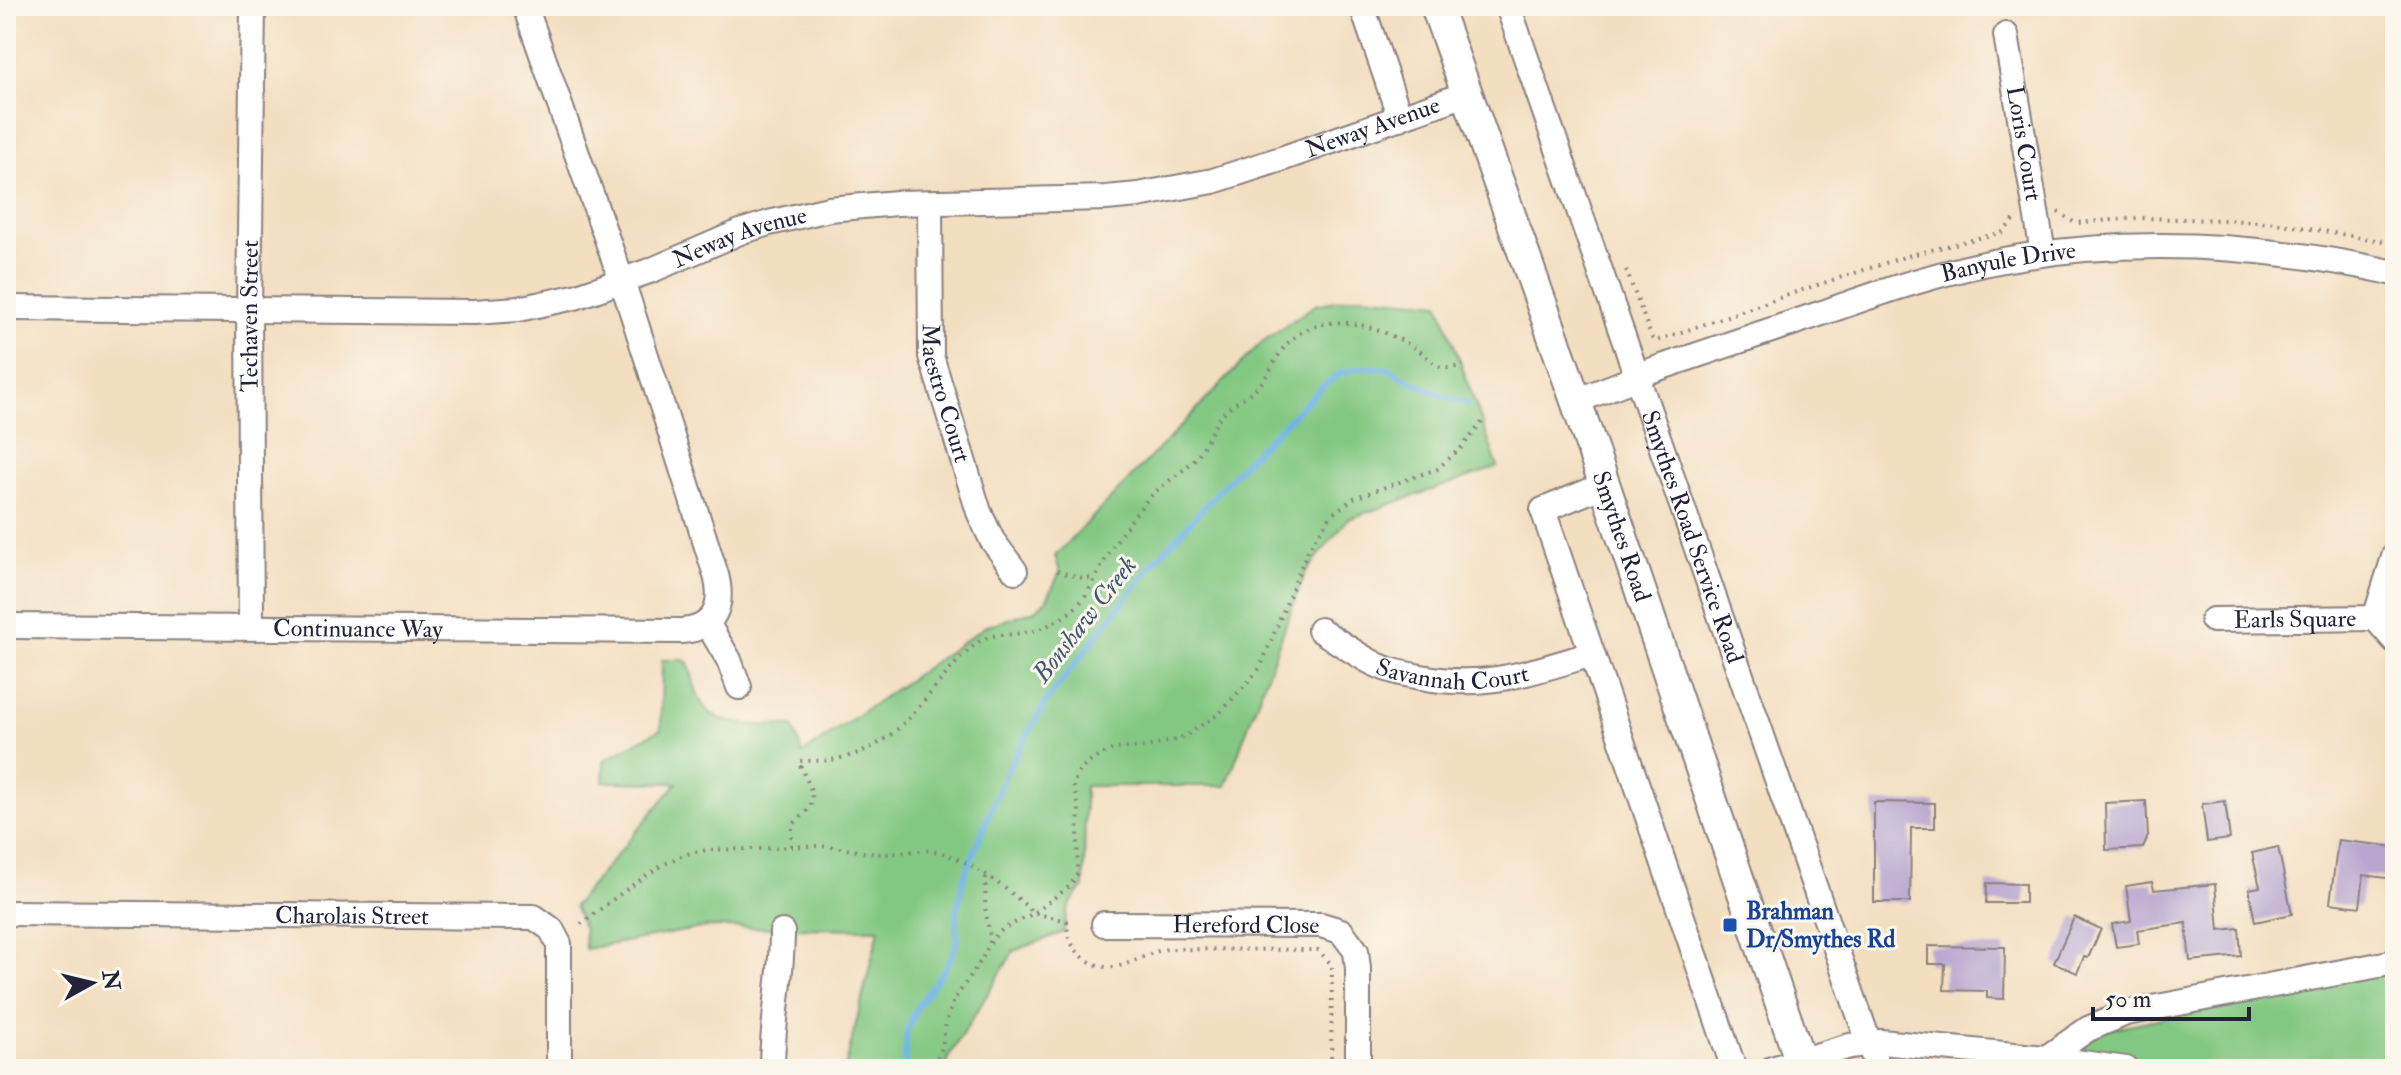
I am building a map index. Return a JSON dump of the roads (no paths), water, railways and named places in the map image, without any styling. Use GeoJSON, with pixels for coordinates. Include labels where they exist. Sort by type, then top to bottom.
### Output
{"type":"FeatureCollection","features":[{"type":"Feature","properties":{"kind":"main road","name":"Smythes Road"},"geometry":{"type":"LineString","coordinates":[[1436,6],[1576,401],[1791,1066]]}},
{"type":"Feature","properties":{"kind":"street","name":"Techaven Street"},"geometry":{"type":"LineString","coordinates":[[251,626],[249,310],[253,6]]}},
{"type":"Feature","properties":{"kind":"street"},"geometry":{"type":"LineString","coordinates":[[525,6],[622,282],[719,586],[718,607],[707,623],[726,654],[739,687]]}},
{"type":"Feature","properties":{"kind":"street"},"geometry":{"type":"LineString","coordinates":[[1362,6],[1400,118]]}},
{"type":"Feature","properties":{"kind":"street","name":"Smythes Road Service Road"},"geometry":{"type":"LineString","coordinates":[[1508,6],[1878,1069]]}},
{"type":"Feature","properties":{"kind":"street","name":"Loris Court"},"geometry":{"type":"LineString","coordinates":[[2006,35],[2043,253]]}},
{"type":"Feature","properties":{"kind":"street","name":"Neway Avenue"},"geometry":{"type":"LineString","coordinates":[[6,308],[496,311],[554,303],[622,282],[718,240],[769,223],[829,209],[860,205],[1094,199],[1175,189],[1243,172],[1466,94]]}},
{"type":"Feature","properties":{"kind":"street","name":"Maestro Court"},"geometry":{"type":"LineString","coordinates":[[930,203],[931,356],[979,512],[1000,553],[1015,571]]}},
{"type":"Feature","properties":{"kind":"street","name":"Banyule Drive"},"geometry":{"type":"LineString","coordinates":[[1576,401],[1638,376],[1913,282],[2043,253],[2137,246],[2203,246],[2299,255],[2395,273]]}},
{"type":"Feature","properties":{"kind":"street"},"geometry":{"type":"LineString","coordinates":[[1604,485],[1543,510],[1734,1069]]}},
{"type":"Feature","properties":{"kind":"street","name":"Earls Square"},"geometry":{"type":"LineString","coordinates":[[2375,618],[2395,554]]}},
{"type":"Feature","properties":{"kind":"street","name":"Earls Square"},"geometry":{"type":"LineString","coordinates":[[2213,620],[2375,618],[2395,641]]}},
{"type":"Feature","properties":{"kind":"street","name":"Continuance Way"},"geometry":{"type":"LineString","coordinates":[[6,626],[681,631],[707,623]]}},
{"type":"Feature","properties":{"kind":"street","name":"Savannah Court"},"geometry":{"type":"LineString","coordinates":[[1320,630],[1384,668],[1445,681],[1505,679],[1592,654]]}},
{"type":"Feature","properties":{"kind":"street","name":"Charolais Street"},"geometry":{"type":"LineString","coordinates":[[6,913],[534,917],[551,929],[559,944],[559,1069]]}},
{"type":"Feature","properties":{"kind":"street","name":"Hereford Close"},"geometry":{"type":"LineString","coordinates":[[1104,924],[1321,925],[1335,928],[1348,937],[1358,959],[1358,1069]]}},
{"type":"Feature","properties":{"kind":"street"},"geometry":{"type":"LineString","coordinates":[[772,1069],[782,932]]}},
{"type":"Feature","properties":{"kind":"street"},"geometry":{"type":"LineString","coordinates":[[2046,1058],[2088,1029],[2126,1013],[2395,962]]}},
{"type":"Feature","properties":{"kind":"street"},"geometry":{"type":"LineString","coordinates":[[1791,1066],[1850,1046],[1888,1042],[2126,1069]]}},
{"type":"Feature","properties":{"kind":"waterway","name":"Bonshaw Creek"},"geometry":{"type":"LineString","coordinates":[[904,1069],[907,1031],[917,1007],[954,951],[956,914],[965,874],[1007,770],[1048,699],[1156,560],[1246,461],[1339,374],[1365,367],[1388,369],[1440,395],[1467,404]]}},
{"type":"Feature","properties":{"kind":"place","name":"Brahman Dr/Smythes Rd"},"geometry":{"type":"Point","coordinates":[1730,925]}}]}
